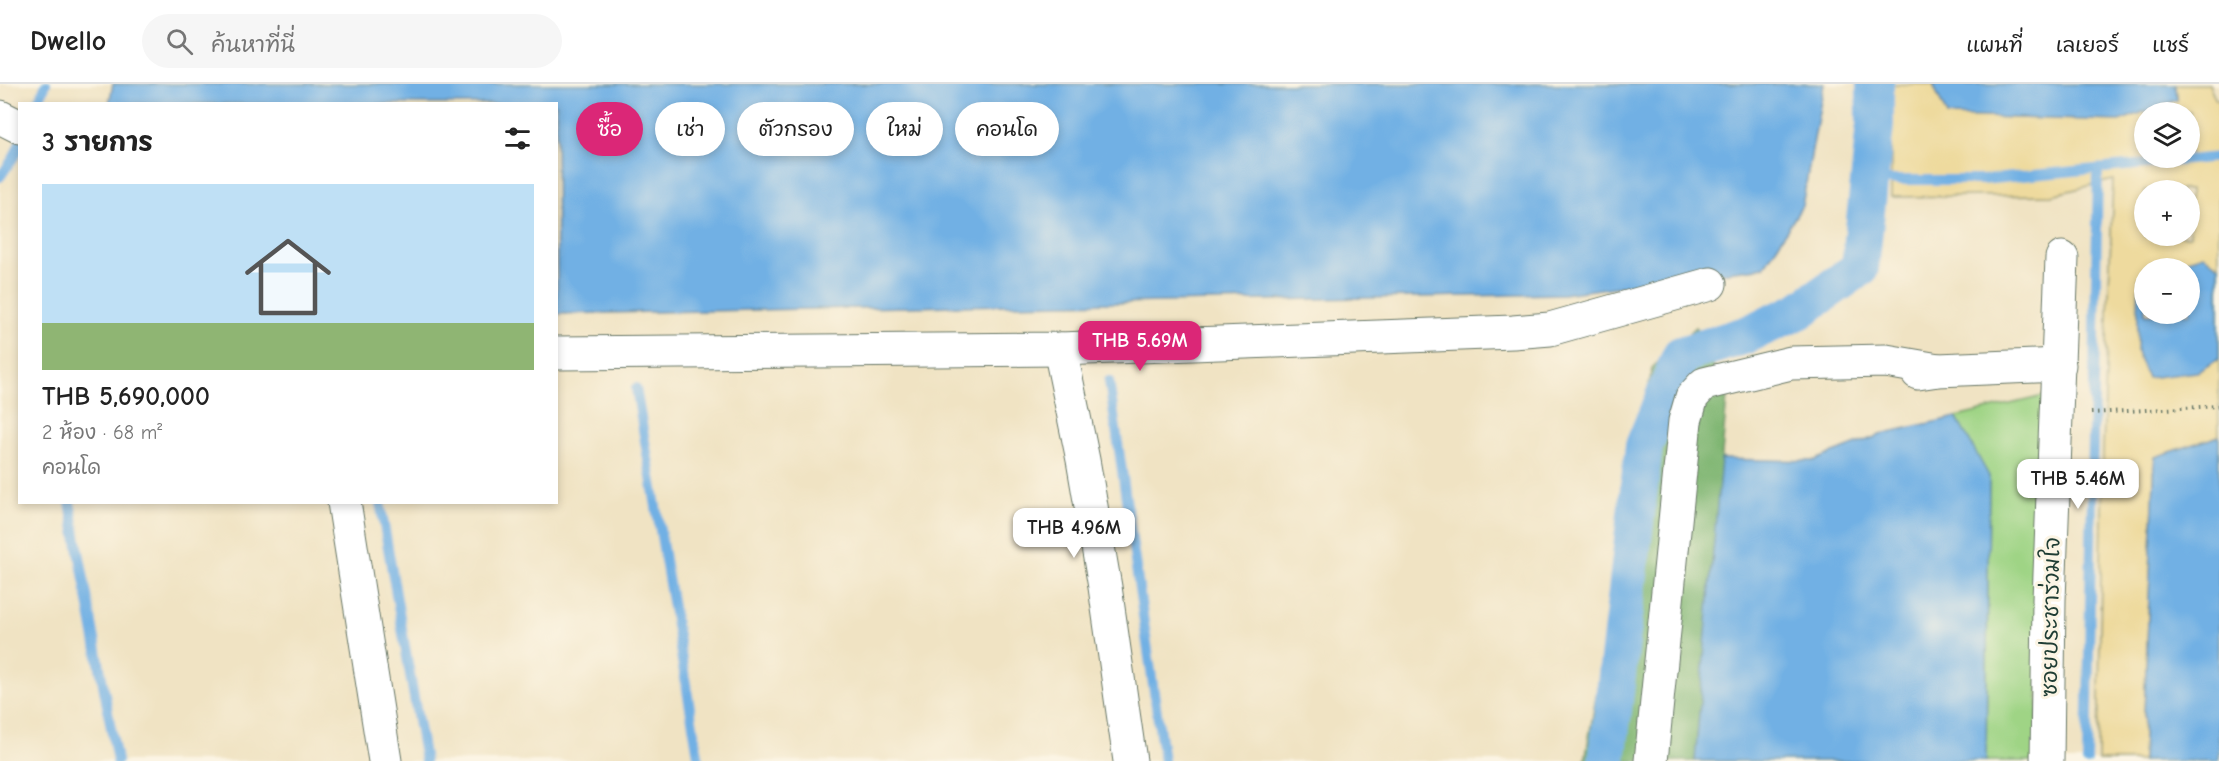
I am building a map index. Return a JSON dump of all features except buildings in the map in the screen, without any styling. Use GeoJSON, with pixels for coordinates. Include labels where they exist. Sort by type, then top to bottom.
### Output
{"type":"FeatureCollection","features":[{"type":"Feature","properties":{"kind":"street"},"geometry":{"type":"LineString","coordinates":[[0,117],[18,126]]}},
{"type":"Feature","properties":{"kind":"street","name":"ซอยประชาร่วมใจ"},"geometry":{"type":"LineString","coordinates":[[2047,761],[2049,600],[2062,258]]}},
{"type":"Feature","properties":{"kind":"street"},"geometry":{"type":"LineString","coordinates":[[558,353],[1060,349],[1550,329],[1710,284]]}},
{"type":"Feature","properties":{"kind":"street"},"geometry":{"type":"LineString","coordinates":[[1060,349],[1083,460],[1105,587],[1130,761]]}},
{"type":"Feature","properties":{"kind":"street"},"geometry":{"type":"LineString","coordinates":[[1651,761],[1685,421],[1692,397],[1704,384],[1802,362],[1886,361],[1938,370],[2059,366]]}},
{"type":"Feature","properties":{"kind":"street"},"geometry":{"type":"LineString","coordinates":[[344,504],[385,761]]}},
{"type":"Feature","properties":{"kind":"path"},"geometry":{"type":"LineString","coordinates":[[2057,415],[2219,406]]}},
{"type":"Feature","properties":{"kind":"green space"},"geometry":{"type":"Polygon","coordinates":[[[1696,327],[1727,397],[1695,761],[1585,761],[1652,368],[1696,327]]]}},
{"type":"Feature","properties":{"kind":"green space"},"geometry":{"type":"Polygon","coordinates":[[[2048,395],[2036,761],[1986,761],[1989,477],[1956,417],[2048,395]]]}},
{"type":"Feature","properties":{"kind":"sand"},"geometry":{"type":"Polygon","coordinates":[[[1891,84],[1933,84],[1947,116],[2134,103],[2134,168],[2200,168],[2200,102],[2148,102],[2177,100],[2176,84],[2209,84],[2216,100],[2219,100],[2219,436],[2155,457],[2142,761],[2098,761],[2103,450],[2113,180],[2052,195],[1891,197],[1891,84]]]}},
{"type":"Feature","properties":{"kind":"water"},"geometry":{"type":"Polygon","coordinates":[[[113,84],[1824,84],[1802,206],[1764,267],[1563,294],[558,314],[558,102],[109,102],[113,84]]]}},
{"type":"Feature","properties":{"kind":"water"},"geometry":{"type":"Polygon","coordinates":[[[1933,84],[2176,84],[2177,100],[2134,102],[2134,116],[2119,121],[1947,116],[1933,84]]]}},
{"type":"Feature","properties":{"kind":"water"},"geometry":{"type":"Polygon","coordinates":[[[2203,255],[2219,266],[2219,359],[2197,372],[2147,378],[2137,352],[2138,324],[2200,324],[2200,258],[2194,258],[2203,255]]]}},
{"type":"Feature","properties":{"kind":"water"},"geometry":{"type":"Polygon","coordinates":[[[1956,417],[1989,476],[1986,761],[1695,761],[1721,459],[1813,461],[1885,433],[1956,417]]]}},
{"type":"Feature","properties":{"kind":"water"},"geometry":{"type":"Polygon","coordinates":[[[2219,436],[2219,761],[2142,761],[2155,457],[2219,436]]]}},
{"type":"Feature","properties":{"kind":"waterway"},"geometry":{"type":"LineString","coordinates":[[38,102],[46,84]]}},
{"type":"Feature","properties":{"kind":"waterway"},"geometry":{"type":"LineString","coordinates":[[1607,761],[1644,446],[1681,355],[1746,335],[1799,311],[1860,268],[1875,125],[1875,84]]}},
{"type":"Feature","properties":{"kind":"waterway"},"geometry":{"type":"LineString","coordinates":[[0,177],[18,148]]}},
{"type":"Feature","properties":{"kind":"waterway"},"geometry":{"type":"LineString","coordinates":[[1869,180],[1982,180],[2219,157]]}},
{"type":"Feature","properties":{"kind":"waterway"},"geometry":{"type":"LineString","coordinates":[[2087,761],[2098,169]]}},
{"type":"Feature","properties":{"kind":"waterway"},"geometry":{"type":"LineString","coordinates":[[1109,381],[1164,761]]}},
{"type":"Feature","properties":{"kind":"waterway"},"geometry":{"type":"LineString","coordinates":[[636,388],[699,761]]}},
{"type":"Feature","properties":{"kind":"waterway"},"geometry":{"type":"LineString","coordinates":[[70,504],[117,761]]}},
{"type":"Feature","properties":{"kind":"waterway"},"geometry":{"type":"LineString","coordinates":[[380,504],[425,761]]}}]}
